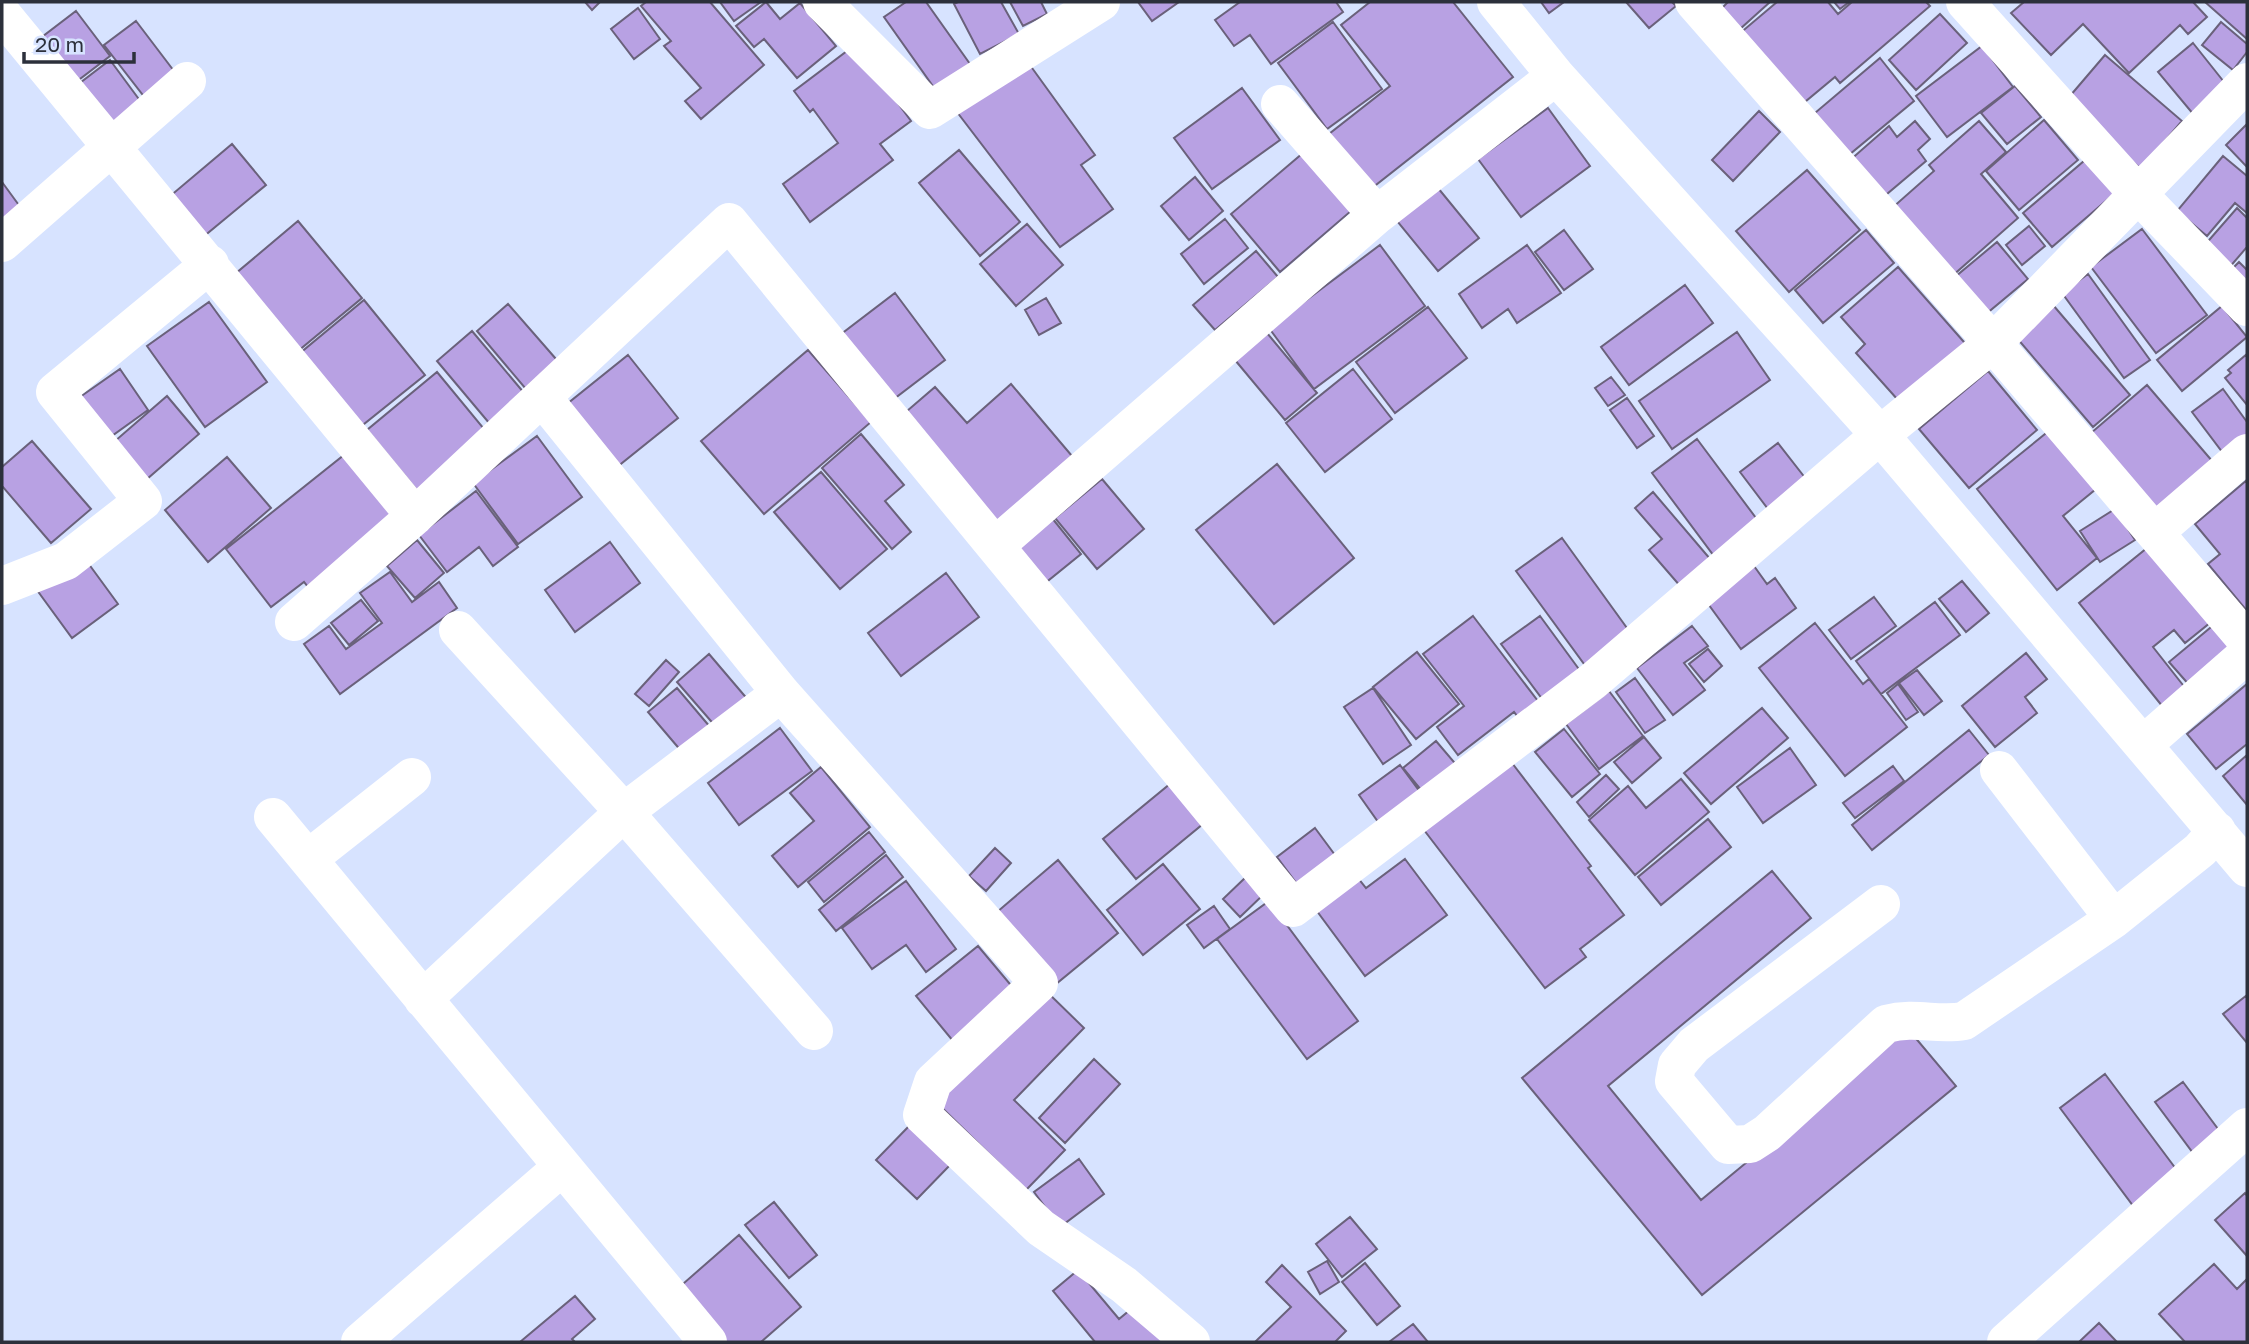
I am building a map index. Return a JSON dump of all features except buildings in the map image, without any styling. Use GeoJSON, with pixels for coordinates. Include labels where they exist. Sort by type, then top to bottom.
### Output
{"type":"FeatureCollection","features":[{"type":"Feature","properties":{"kind":"street"},"geometry":{"type":"LineString","coordinates":[[822,2],[930,110],[1101,2]]}},
{"type":"Feature","properties":{"kind":"street"},"geometry":{"type":"LineString","coordinates":[[1496,2],[1556,76],[1880,435],[2247,868]]}},
{"type":"Feature","properties":{"kind":"street"},"geometry":{"type":"LineString","coordinates":[[1694,2],[1993,343],[2247,641]]}},
{"type":"Feature","properties":{"kind":"street"},"geometry":{"type":"LineString","coordinates":[[1965,2],[2139,195],[2247,307]]}},
{"type":"Feature","properties":{"kind":"street"},"geometry":{"type":"LineString","coordinates":[[2,14],[415,516]]}},
{"type":"Feature","properties":{"kind":"street"},"geometry":{"type":"LineString","coordinates":[[995,547],[1377,215],[1556,76]]}},
{"type":"Feature","properties":{"kind":"street"},"geometry":{"type":"LineString","coordinates":[[2,243],[187,81]]}},
{"type":"Feature","properties":{"kind":"street"},"geometry":{"type":"LineString","coordinates":[[294,622],[415,516],[729,222],[1293,908],[1594,681],[1880,435],[1993,343],[2247,82]]}},
{"type":"Feature","properties":{"kind":"street"},"geometry":{"type":"LineString","coordinates":[[1280,104],[1377,215]]}},
{"type":"Feature","properties":{"kind":"street"},"geometry":{"type":"LineString","coordinates":[[2,586],[66,561],[143,501],[55,392],[210,264]]}},
{"type":"Feature","properties":{"kind":"street"},"geometry":{"type":"LineString","coordinates":[[542,397],[781,693],[1039,983],[933,1082],[922,1115],[1041,1228],[1124,1285],[1191,1342]]}},
{"type":"Feature","properties":{"kind":"street"},"geometry":{"type":"LineString","coordinates":[[2155,532],[2247,453]]}},
{"type":"Feature","properties":{"kind":"street"},"geometry":{"type":"LineString","coordinates":[[458,630],[624,812],[814,1031]]}},
{"type":"Feature","properties":{"kind":"street"},"geometry":{"type":"LineString","coordinates":[[2144,744],[2247,654]]}},
{"type":"Feature","properties":{"kind":"street"},"geometry":{"type":"LineString","coordinates":[[423,999],[624,812],[781,693]]}},
{"type":"Feature","properties":{"kind":"street"},"geometry":{"type":"LineString","coordinates":[[1999,770],[2114,919]]}},
{"type":"Feature","properties":{"kind":"street"},"geometry":{"type":"LineString","coordinates":[[307,859],[412,777]]}},
{"type":"Feature","properties":{"kind":"street"},"geometry":{"type":"LineString","coordinates":[[273,817],[562,1167],[689,1335]]}},
{"type":"Feature","properties":{"kind":"street"},"geometry":{"type":"LineString","coordinates":[[1881,904],[1695,1045],[1677,1065],[1674,1081],[1728,1145],[1750,1144],[1767,1133],[1886,1024],[1923,1018],[1947,1024],[1964,1021],[2114,919],[2200,850],[2217,831]]}},
{"type":"Feature","properties":{"kind":"street"},"geometry":{"type":"LineString","coordinates":[[2006,1342],[2247,1127]]}},
{"type":"Feature","properties":{"kind":"street"},"geometry":{"type":"LineString","coordinates":[[360,1342],[562,1167]]}}]}
